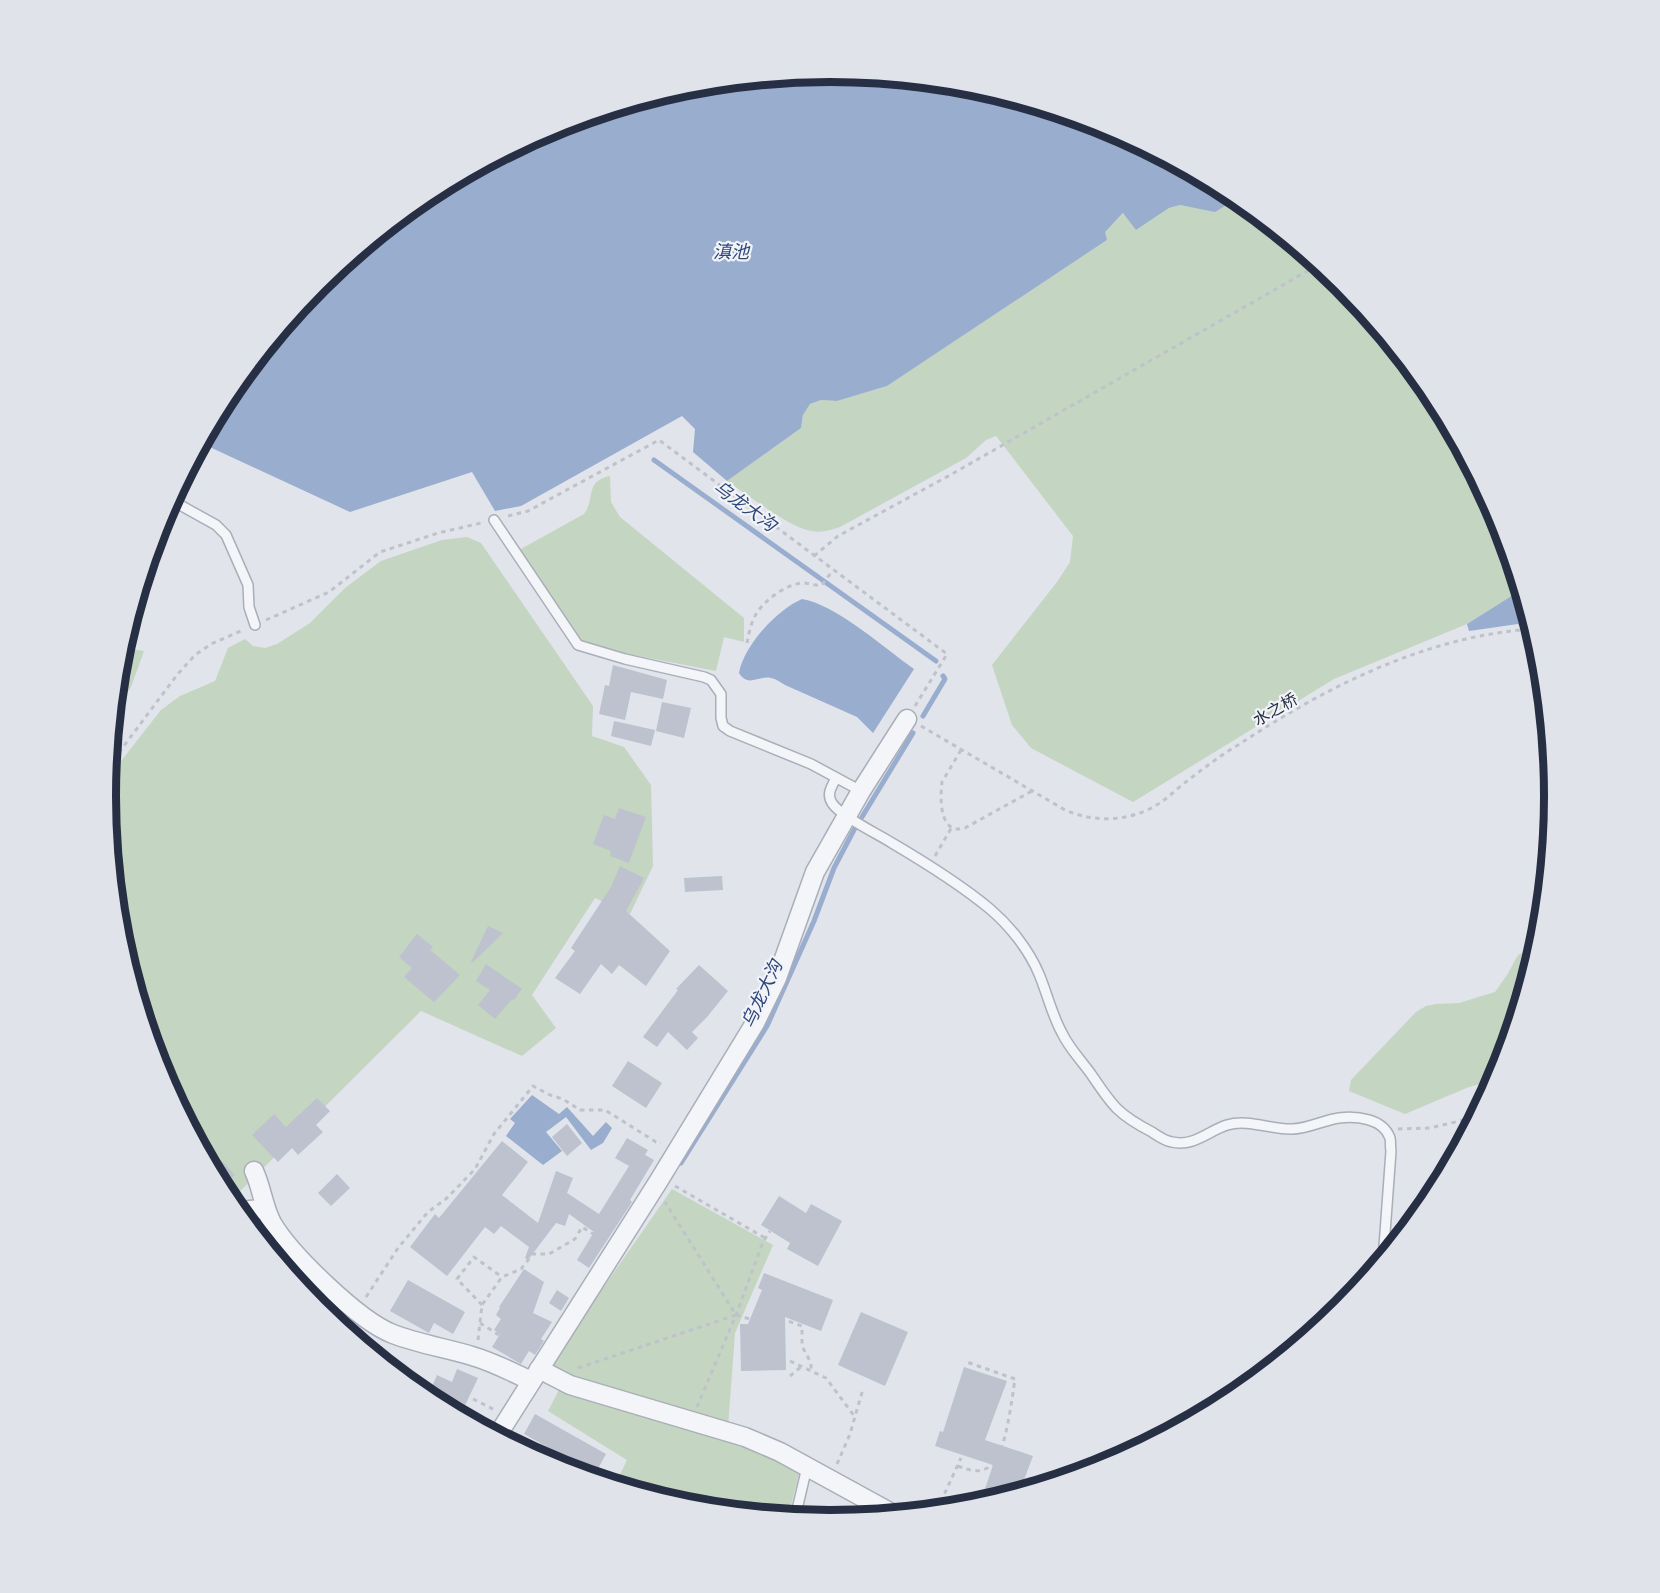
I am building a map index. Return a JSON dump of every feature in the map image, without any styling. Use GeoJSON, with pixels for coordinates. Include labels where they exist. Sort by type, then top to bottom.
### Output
{"type":"FeatureCollection","features":[{"type":"Feature","properties":{"kind":"street"},"geometry":{"type":"LineString","coordinates":[[501,1430],[509,1416],[542,1376],[616,1248],[754,1023],[777,978],[815,872],[861,791],[907,719]]}},
{"type":"Feature","properties":{"kind":"street"},"geometry":{"type":"LineString","coordinates":[[254,1171],[265,1209],[282,1238],[329,1287],[371,1323],[390,1333],[475,1356],[745,1437],[780,1452],[883,1508]]}},
{"type":"Feature","properties":{"kind":"street"},"geometry":{"type":"LineString","coordinates":[[249,1210],[265,1209]]}},
{"type":"Feature","properties":{"kind":"lane"},"geometry":{"type":"LineString","coordinates":[[179,504],[216,525],[226,534],[248,585],[249,608],[255,625]]}},
{"type":"Feature","properties":{"kind":"lane"},"geometry":{"type":"LineString","coordinates":[[494,520],[578,645],[625,659],[704,677],[717,686],[721,694],[723,726],[730,731],[811,764],[861,791]]}},
{"type":"Feature","properties":{"kind":"lane"},"geometry":{"type":"LineString","coordinates":[[836,778],[830,788],[831,801],[847,816],[929,865],[990,909],[1018,939],[1038,971],[1061,1032],[1071,1050],[1116,1110],[1129,1121],[1170,1142],[1184,1143],[1197,1140],[1228,1125],[1242,1124],[1293,1130],[1339,1118],[1358,1118],[1383,1126],[1390,1138],[1391,1151],[1384,1246]]}},
{"type":"Feature","properties":{"kind":"lane"},"geometry":{"type":"LineString","coordinates":[[797,1509],[807,1467]]}},
{"type":"Feature","properties":{"kind":"path"},"geometry":{"type":"LineString","coordinates":[[814,556],[838,536],[952,474],[1311,269]]}},
{"type":"Feature","properties":{"kind":"path"},"geometry":{"type":"LineString","coordinates":[[118,754],[177,675],[195,656],[211,644],[329,592],[380,552],[438,532],[528,511],[659,440],[947,654],[907,719]]}},
{"type":"Feature","properties":{"kind":"path"},"geometry":{"type":"LineString","coordinates":[[747,644],[751,624],[758,611],[778,593],[790,586],[803,583],[822,585],[833,570]]}},
{"type":"Feature","properties":{"kind":"path","name":"水之桥"},"geometry":{"type":"LineString","coordinates":[[907,719],[1074,814],[1096,819],[1112,819],[1134,815],[1155,807],[1218,758],[1264,728],[1361,676],[1399,659],[1441,645],[1490,634],[1524,630]]}},
{"type":"Feature","properties":{"kind":"path"},"geometry":{"type":"LineString","coordinates":[[961,750],[942,782],[941,788],[941,813],[952,827],[959,830],[965,828],[1032,791]]}},
{"type":"Feature","properties":{"kind":"path"},"geometry":{"type":"LineString","coordinates":[[929,865],[952,827]]}},
{"type":"Feature","properties":{"kind":"path"},"geometry":{"type":"LineString","coordinates":[[357,1311],[398,1248],[428,1212],[447,1198],[475,1169],[494,1134],[533,1086],[563,1099],[580,1110],[604,1110],[656,1142],[668,1144],[677,1150]]}},
{"type":"Feature","properties":{"kind":"path"},"geometry":{"type":"LineString","coordinates":[[1386,1131],[1430,1128],[1466,1119]]}},
{"type":"Feature","properties":{"kind":"path"},"geometry":{"type":"LineString","coordinates":[[673,1185],[765,1238]]}},
{"type":"Feature","properties":{"kind":"path"},"geometry":{"type":"LineString","coordinates":[[655,1186],[736,1314]]}},
{"type":"Feature","properties":{"kind":"path"},"geometry":{"type":"LineString","coordinates":[[475,1356],[482,1305],[502,1277],[521,1269],[533,1254],[549,1254],[575,1239],[582,1227],[616,1248]]}},
{"type":"Feature","properties":{"kind":"path"},"geometry":{"type":"LineString","coordinates":[[691,1421],[765,1238],[770,1231]]}},
{"type":"Feature","properties":{"kind":"path"},"geometry":{"type":"LineString","coordinates":[[482,1305],[457,1279],[474,1257],[502,1277]]}},
{"type":"Feature","properties":{"kind":"path"},"geometry":{"type":"LineString","coordinates":[[542,1376],[736,1314],[757,1321],[785,1320],[802,1326],[802,1346],[811,1363],[811,1370]]}},
{"type":"Feature","properties":{"kind":"path"},"geometry":{"type":"LineString","coordinates":[[480,1323],[499,1335]]}},
{"type":"Feature","properties":{"kind":"path"},"geometry":{"type":"LineString","coordinates":[[790,1361],[826,1378],[855,1417]]}},
{"type":"Feature","properties":{"kind":"path"},"geometry":{"type":"LineString","coordinates":[[958,1466],[975,1471],[980,1470],[988,1467],[998,1457],[1016,1379],[967,1362]]}},
{"type":"Feature","properties":{"kind":"path"},"geometry":{"type":"LineString","coordinates":[[790,1376],[802,1365]]}},
{"type":"Feature","properties":{"kind":"path"},"geometry":{"type":"LineString","coordinates":[[830,1479],[850,1434],[863,1389]]}},
{"type":"Feature","properties":{"kind":"path"},"geometry":{"type":"LineString","coordinates":[[472,1400],[509,1416]]}},
{"type":"Feature","properties":{"kind":"path"},"geometry":{"type":"LineString","coordinates":[[942,1501],[961,1458]]}},
{"type":"Feature","properties":{"kind":"green space"},"geometry":{"type":"Polygon","coordinates":[[[1228,203],[1265,230],[1301,260],[1367,326],[1396,362],[1424,400],[1470,481],[1490,523],[1514,594],[1467,624],[1334,679],[1133,802],[1031,748],[1012,725],[992,665],[1070,562],[1073,536],[996,436],[986,440],[966,458],[840,527],[826,531],[812,531],[793,524],[727,481],[801,428],[803,415],[810,404],[821,400],[837,401],[887,386],[1107,240],[1104,232],[1124,213],[1136,230],[1169,208],[1180,205],[1215,211],[1228,203]]]}},
{"type":"Feature","properties":{"kind":"green space"},"geometry":{"type":"Polygon","coordinates":[[[610,476],[611,502],[620,517],[744,618],[744,642],[724,637],[716,671],[587,646],[577,638],[519,550],[584,514],[594,486],[602,478],[610,476]]]}},
{"type":"Feature","properties":{"kind":"green space"},"geometry":{"type":"Polygon","coordinates":[[[467,537],[481,543],[593,706],[592,736],[624,747],[651,785],[653,866],[630,914],[595,898],[532,995],[556,1028],[522,1056],[421,1011],[237,1194],[212,1154],[170,1070],[140,981],[122,890],[116,796],[117,766],[161,710],[180,696],[215,681],[228,648],[245,639],[253,646],[265,648],[277,644],[310,623],[345,588],[381,561],[442,540],[467,537]]]}},
{"type":"Feature","properties":{"kind":"green space"},"geometry":{"type":"Polygon","coordinates":[[[132,649],[144,651],[131,687],[122,700],[132,649]]]}},
{"type":"Feature","properties":{"kind":"green space"},"geometry":{"type":"Polygon","coordinates":[[[1527,951],[1506,1026],[1484,1083],[1469,1087],[1405,1114],[1349,1091],[1351,1080],[1416,1012],[1426,1006],[1459,1003],[1495,992],[1518,955],[1527,951]]]}},
{"type":"Feature","properties":{"kind":"green space"},"geometry":{"type":"Polygon","coordinates":[[[672,1189],[773,1245],[735,1333],[728,1427],[591,1384],[548,1367],[672,1189]]]}},
{"type":"Feature","properties":{"kind":"green space"},"geometry":{"type":"Polygon","coordinates":[[[561,1386],[775,1456],[799,1474],[790,1509],[691,1497],[618,1478],[627,1460],[548,1411],[561,1386]]]}},
{"type":"Feature","properties":{"kind":"water","name":"滇池"},"geometry":{"type":"Polygon","coordinates":[[[830,82],[923,89],[969,96],[1060,120],[1146,156],[1228,203],[1215,212],[1180,205],[1169,208],[1136,230],[1123,213],[1105,232],[1107,240],[887,386],[837,401],[821,400],[810,404],[803,415],[801,428],[727,481],[693,452],[695,429],[682,416],[521,506],[495,511],[472,472],[350,512],[208,446],[236,400],[293,326],[359,260],[395,230],[473,178],[514,156],[600,120],[691,96],[783,84],[830,82]]]}},
{"type":"Feature","properties":{"kind":"water"},"geometry":{"type":"Polygon","coordinates":[[[1514,594],[1526,639],[1518,624],[1469,631],[1467,624],[1514,594]]]}},
{"type":"Feature","properties":{"kind":"water"},"geometry":{"type":"Polygon","coordinates":[[[802,599],[816,603],[845,618],[914,669],[873,733],[857,717],[775,679],[746,680],[739,673],[747,651],[763,630],[782,611],[802,599]]]}},
{"type":"Feature","properties":{"kind":"water"},"geometry":{"type":"Polygon","coordinates":[[[532,1095],[559,1114],[567,1107],[593,1136],[606,1122],[612,1128],[603,1143],[591,1150],[566,1117],[546,1132],[562,1151],[543,1165],[506,1136],[515,1123],[510,1119],[532,1095]]]}},
{"type":"Feature","properties":{"kind":"building"},"geometry":{"type":"Polygon","coordinates":[[[613,665],[667,680],[663,699],[631,692],[625,720],[599,714],[605,685],[609,686],[613,665]]]}},
{"type":"Feature","properties":{"kind":"building"},"geometry":{"type":"Polygon","coordinates":[[[662,702],[691,708],[684,738],[656,731],[662,702]]]}},
{"type":"Feature","properties":{"kind":"building"},"geometry":{"type":"Polygon","coordinates":[[[614,721],[655,730],[651,746],[611,736],[614,721]]]}},
{"type":"Feature","properties":{"kind":"building"},"geometry":{"type":"Polygon","coordinates":[[[619,808],[646,817],[629,863],[610,856],[611,851],[593,844],[604,815],[615,819],[619,808]]]}},
{"type":"Feature","properties":{"kind":"building"},"geometry":{"type":"Polygon","coordinates":[[[620,866],[644,878],[626,911],[670,951],[646,986],[619,965],[612,974],[601,964],[580,994],[555,978],[575,951],[571,948],[611,887],[620,866]]]}},
{"type":"Feature","properties":{"kind":"building"},"geometry":{"type":"Polygon","coordinates":[[[722,876],[723,890],[685,892],[684,878],[722,876]]]}},
{"type":"Feature","properties":{"kind":"building"},"geometry":{"type":"Polygon","coordinates":[[[488,926],[503,933],[472,963],[471,962],[488,926]]]}},
{"type":"Feature","properties":{"kind":"building"},"geometry":{"type":"Polygon","coordinates":[[[417,934],[433,947],[430,950],[460,975],[434,1002],[404,977],[412,968],[399,957],[417,934]]]}},
{"type":"Feature","properties":{"kind":"building"},"geometry":{"type":"Polygon","coordinates":[[[486,964],[522,989],[495,1019],[478,1005],[490,990],[476,981],[486,964]]]}},
{"type":"Feature","properties":{"kind":"building"},"geometry":{"type":"Polygon","coordinates":[[[699,965],[728,991],[692,1032],[698,1038],[687,1050],[668,1032],[657,1047],[643,1037],[678,990],[676,989],[699,965]]]}},
{"type":"Feature","properties":{"kind":"building"},"geometry":{"type":"Polygon","coordinates":[[[628,1061],[662,1083],[646,1108],[612,1086],[628,1061]]]}},
{"type":"Feature","properties":{"kind":"building"},"geometry":{"type":"Polygon","coordinates":[[[317,1098],[330,1111],[316,1125],[323,1132],[298,1155],[292,1148],[278,1162],[252,1135],[274,1114],[286,1127],[317,1098]]]}},
{"type":"Feature","properties":{"kind":"building"},"geometry":{"type":"Polygon","coordinates":[[[567,1124],[582,1143],[567,1156],[552,1137],[567,1124]]]}},
{"type":"Feature","properties":{"kind":"building"},"geometry":{"type":"Polygon","coordinates":[[[627,1138],[648,1150],[645,1155],[654,1160],[630,1200],[632,1202],[589,1268],[577,1260],[594,1232],[569,1214],[565,1226],[556,1223],[528,1260],[525,1258],[529,1247],[501,1226],[494,1234],[485,1227],[447,1276],[410,1247],[435,1214],[439,1218],[502,1141],[528,1162],[502,1195],[538,1223],[556,1171],[573,1178],[567,1193],[599,1214],[629,1166],[615,1158],[627,1138]]]}},
{"type":"Feature","properties":{"kind":"building"},"geometry":{"type":"Polygon","coordinates":[[[223,1162],[235,1175],[229,1181],[219,1166],[223,1162]]]}},
{"type":"Feature","properties":{"kind":"building"},"geometry":{"type":"Polygon","coordinates":[[[337,1174],[350,1188],[331,1206],[318,1193],[337,1174]]]}},
{"type":"Feature","properties":{"kind":"building"},"geometry":{"type":"Polygon","coordinates":[[[779,1196],[806,1213],[811,1204],[842,1221],[818,1266],[787,1249],[790,1243],[761,1225],[779,1196]]]}},
{"type":"Feature","properties":{"kind":"building"},"geometry":{"type":"Polygon","coordinates":[[[524,1269],[544,1282],[533,1313],[552,1322],[541,1339],[544,1341],[535,1355],[529,1351],[521,1364],[492,1347],[500,1334],[494,1330],[501,1319],[496,1315],[499,1307],[524,1269]]]}},
{"type":"Feature","properties":{"kind":"building"},"geometry":{"type":"Polygon","coordinates":[[[764,1273],[833,1300],[821,1331],[785,1317],[786,1370],[741,1371],[740,1324],[748,1324],[762,1290],[758,1288],[764,1273]]]}},
{"type":"Feature","properties":{"kind":"building"},"geometry":{"type":"Polygon","coordinates":[[[408,1280],[465,1312],[453,1334],[434,1323],[429,1333],[390,1311],[408,1280]]]}},
{"type":"Feature","properties":{"kind":"building"},"geometry":{"type":"Polygon","coordinates":[[[557,1290],[569,1298],[561,1311],[549,1303],[557,1290]]]}},
{"type":"Feature","properties":{"kind":"building"},"geometry":{"type":"Polygon","coordinates":[[[861,1312],[908,1332],[885,1386],[838,1365],[861,1312]]]}},
{"type":"Feature","properties":{"kind":"building"},"geometry":{"type":"Polygon","coordinates":[[[964,1367],[1007,1381],[985,1440],[1033,1456],[1022,1484],[983,1494],[993,1465],[935,1446],[940,1431],[943,1432],[964,1367]]]}},
{"type":"Feature","properties":{"kind":"building"},"geometry":{"type":"Polygon","coordinates":[[[457,1369],[478,1378],[463,1409],[431,1389],[437,1375],[452,1382],[457,1369]]]}},
{"type":"Feature","properties":{"kind":"building"},"geometry":{"type":"Polygon","coordinates":[[[535,1414],[606,1454],[596,1472],[558,1457],[560,1454],[524,1434],[535,1414]]]}},
{"type":"Feature","properties":{"kind":"waterway","name":"乌龙大沟"},"geometry":{"type":"LineString","coordinates":[[654,460],[936,661]]}},
{"type":"Feature","properties":{"kind":"waterway","name":"乌龙大沟"},"geometry":{"type":"LineString","coordinates":[[923,716],[945,679],[943,676]]}},
{"type":"Feature","properties":{"kind":"waterway","name":"乌龙大沟"},"geometry":{"type":"LineString","coordinates":[[862,817],[913,733]]}},
{"type":"Feature","properties":{"kind":"waterway","name":"乌龙大沟"},"geometry":{"type":"LineString","coordinates":[[681,1163],[767,1026],[814,921],[834,868],[855,828]]}}]}
